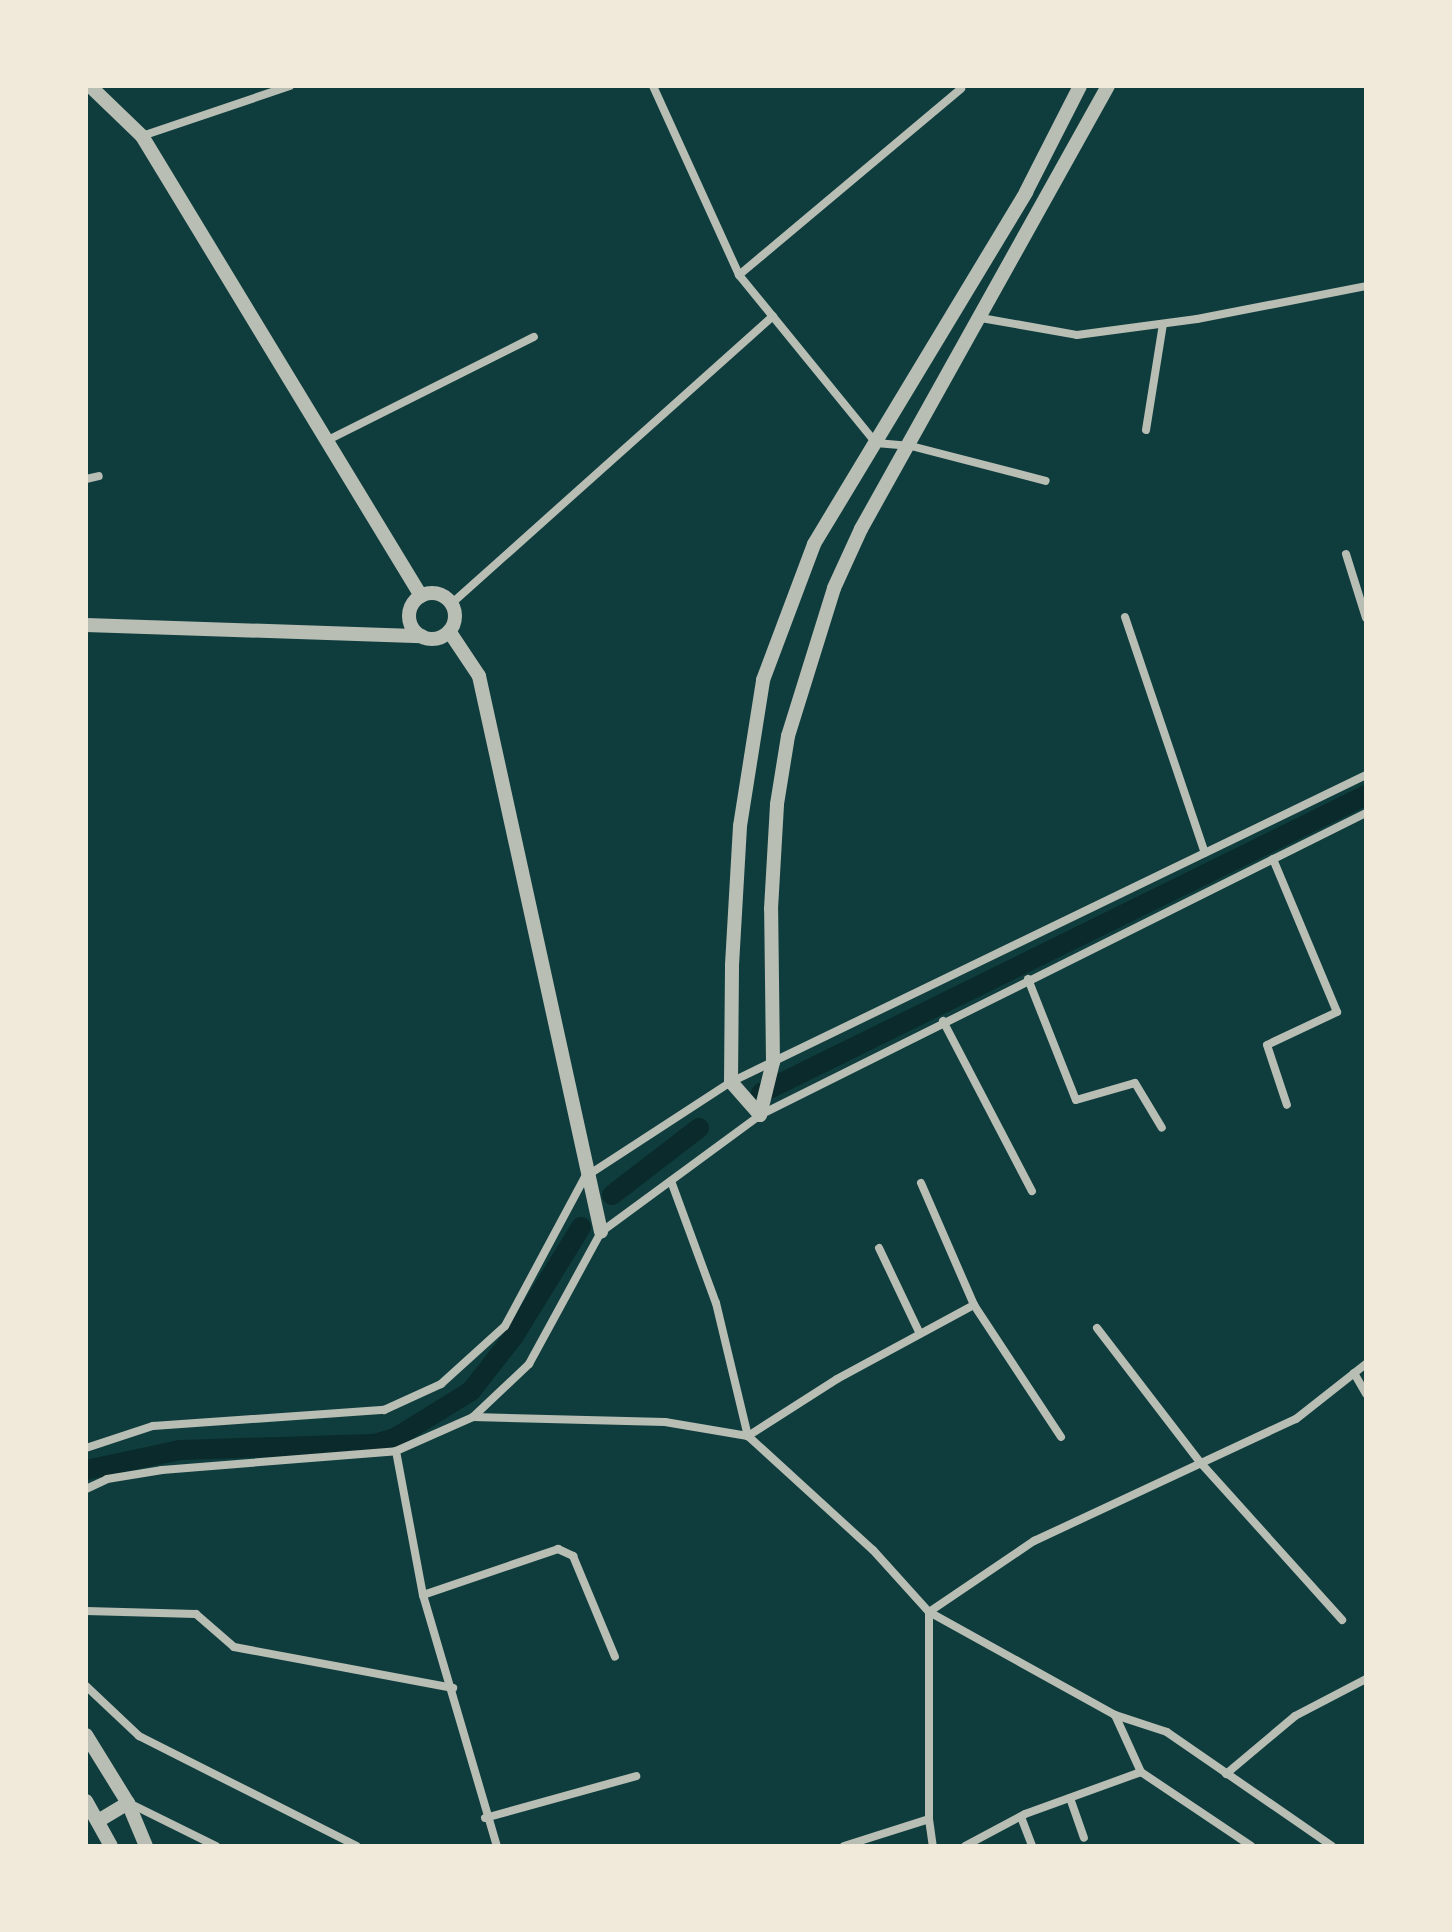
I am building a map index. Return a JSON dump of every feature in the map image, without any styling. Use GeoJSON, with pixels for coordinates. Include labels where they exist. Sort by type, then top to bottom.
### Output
{"type":"FeatureCollection","features":[{"type":"Feature","properties":{"kind":"street"},"geometry":{"type":"LineString","coordinates":[[90,86],[142,136],[330,439],[421,596]]}},
{"type":"Feature","properties":{"kind":"street"},"geometry":{"type":"LineString","coordinates":[[142,136],[290,86]]}},
{"type":"Feature","properties":{"kind":"street"},"geometry":{"type":"LineString","coordinates":[[653,86],[739,275],[876,443],[911,446],[1046,481]]}},
{"type":"Feature","properties":{"kind":"street"},"geometry":{"type":"LineString","coordinates":[[760,1115],[731,1082],[740,826],[763,680],[814,544],[1026,192],[1080,86]]}},
{"type":"Feature","properties":{"kind":"street"},"geometry":{"type":"LineString","coordinates":[[760,1115],[773,1062],[771,909],[777,804],[788,736],[834,588],[861,529],[911,446],[1108,86]]}},
{"type":"Feature","properties":{"kind":"street"},"geometry":{"type":"LineString","coordinates":[[739,275],[961,89]]}},
{"type":"Feature","properties":{"kind":"street"},"geometry":{"type":"LineString","coordinates":[[981,318],[1077,335],[1163,324],[1366,286]]}},
{"type":"Feature","properties":{"kind":"street"},"geometry":{"type":"LineString","coordinates":[[451,604],[773,316]]}},
{"type":"Feature","properties":{"kind":"street"},"geometry":{"type":"LineString","coordinates":[[1146,430],[1163,324]]}},
{"type":"Feature","properties":{"kind":"street"},"geometry":{"type":"LineString","coordinates":[[330,439],[534,337]]}},
{"type":"Feature","properties":{"kind":"street"},"geometry":{"type":"LineString","coordinates":[[86,479],[99,476]]}},
{"type":"Feature","properties":{"kind":"street"},"geometry":{"type":"LineString","coordinates":[[1346,554],[1366,618]]}},
{"type":"Feature","properties":{"kind":"street"},"geometry":{"type":"LineString","coordinates":[[86,625],[434,638],[449,631],[454,618],[451,604],[435,593],[421,596],[409,613],[412,627],[422,636]]}},
{"type":"Feature","properties":{"kind":"street"},"geometry":{"type":"LineString","coordinates":[[1125,617],[1205,853]]}},
{"type":"Feature","properties":{"kind":"street"},"geometry":{"type":"LineString","coordinates":[[449,631],[479,676],[585,1177],[601,1232]]}},
{"type":"Feature","properties":{"kind":"street"},"geometry":{"type":"LineString","coordinates":[[86,1448],[153,1426],[384,1410],[441,1384],[505,1326],[585,1177],[731,1082],[1366,775]]}},
{"type":"Feature","properties":{"kind":"street"},"geometry":{"type":"LineString","coordinates":[[86,1489],[107,1479],[162,1470],[396,1451],[473,1417],[529,1364],[601,1232],[760,1115],[943,1021],[1366,813]]}},
{"type":"Feature","properties":{"kind":"street"},"geometry":{"type":"LineString","coordinates":[[1273,859],[1337,1012],[1267,1045],[1287,1105]]}},
{"type":"Feature","properties":{"kind":"street"},"geometry":{"type":"LineString","coordinates":[[1028,979],[1076,1100],[1135,1083],[1162,1128]]}},
{"type":"Feature","properties":{"kind":"street"},"geometry":{"type":"LineString","coordinates":[[943,1021],[1032,1191]]}},
{"type":"Feature","properties":{"kind":"street"},"geometry":{"type":"LineString","coordinates":[[671,1181],[716,1303],[748,1436]]}},
{"type":"Feature","properties":{"kind":"street"},"geometry":{"type":"LineString","coordinates":[[921,1183],[974,1305],[1061,1437]]}},
{"type":"Feature","properties":{"kind":"street"},"geometry":{"type":"LineString","coordinates":[[879,1248],[920,1334]]}},
{"type":"Feature","properties":{"kind":"street"},"geometry":{"type":"LineString","coordinates":[[748,1436],[974,1305]]}},
{"type":"Feature","properties":{"kind":"street"},"geometry":{"type":"LineString","coordinates":[[1097,1328],[1199,1461],[1342,1620]]}},
{"type":"Feature","properties":{"kind":"street"},"geometry":{"type":"LineString","coordinates":[[929,1612],[1034,1541],[1199,1461],[1296,1419],[1366,1364]]}},
{"type":"Feature","properties":{"kind":"street"},"geometry":{"type":"LineString","coordinates":[[1354,1373],[1366,1394]]}},
{"type":"Feature","properties":{"kind":"street"},"geometry":{"type":"LineString","coordinates":[[473,1417],[665,1422],[748,1436],[873,1550],[929,1612],[1115,1715],[1167,1732],[1332,1846]]}},
{"type":"Feature","properties":{"kind":"street"},"geometry":{"type":"LineString","coordinates":[[396,1451],[423,1595],[453,1688],[485,1818],[497,1846]]}},
{"type":"Feature","properties":{"kind":"street"},"geometry":{"type":"LineString","coordinates":[[423,1595],[558,1549],[573,1556],[615,1657]]}},
{"type":"Feature","properties":{"kind":"street"},"geometry":{"type":"LineString","coordinates":[[86,1611],[196,1614],[234,1647],[453,1688]]}},
{"type":"Feature","properties":{"kind":"street"},"geometry":{"type":"LineString","coordinates":[[929,1612],[929,1819],[933,1846]]}},
{"type":"Feature","properties":{"kind":"street"},"geometry":{"type":"LineString","coordinates":[[1226,1774],[1295,1716],[1366,1679]]}},
{"type":"Feature","properties":{"kind":"street"},"geometry":{"type":"LineString","coordinates":[[86,1686],[139,1736],[357,1846]]}},
{"type":"Feature","properties":{"kind":"street"},"geometry":{"type":"LineString","coordinates":[[1115,1715],[1141,1772],[1251,1846]]}},
{"type":"Feature","properties":{"kind":"street"},"geometry":{"type":"LineString","coordinates":[[86,1735],[128,1803],[146,1846]]}},
{"type":"Feature","properties":{"kind":"street"},"geometry":{"type":"LineString","coordinates":[[965,1846],[1021,1817],[1141,1772]]}},
{"type":"Feature","properties":{"kind":"street"},"geometry":{"type":"LineString","coordinates":[[485,1818],[636,1776]]}},
{"type":"Feature","properties":{"kind":"street"},"geometry":{"type":"LineString","coordinates":[[1070,1798],[1084,1838]]}},
{"type":"Feature","properties":{"kind":"street"},"geometry":{"type":"LineString","coordinates":[[86,1801],[111,1846]]}},
{"type":"Feature","properties":{"kind":"street"},"geometry":{"type":"LineString","coordinates":[[98,1821],[128,1803]]}},
{"type":"Feature","properties":{"kind":"street"},"geometry":{"type":"LineString","coordinates":[[128,1803],[216,1846]]}},
{"type":"Feature","properties":{"kind":"street"},"geometry":{"type":"LineString","coordinates":[[1021,1817],[1032,1846]]}},
{"type":"Feature","properties":{"kind":"street"},"geometry":{"type":"LineString","coordinates":[[844,1846],[929,1819]]}},
{"type":"Feature","properties":{"kind":"waterway"},"geometry":{"type":"LineString","coordinates":[[761,1093],[1366,795]]}},
{"type":"Feature","properties":{"kind":"waterway"},"geometry":{"type":"LineString","coordinates":[[612,1195],[699,1128]]}},
{"type":"Feature","properties":{"kind":"waterway"},"geometry":{"type":"LineString","coordinates":[[86,1470],[180,1450],[374,1444],[395,1438],[471,1391],[514,1336],[581,1227]]}}]}
